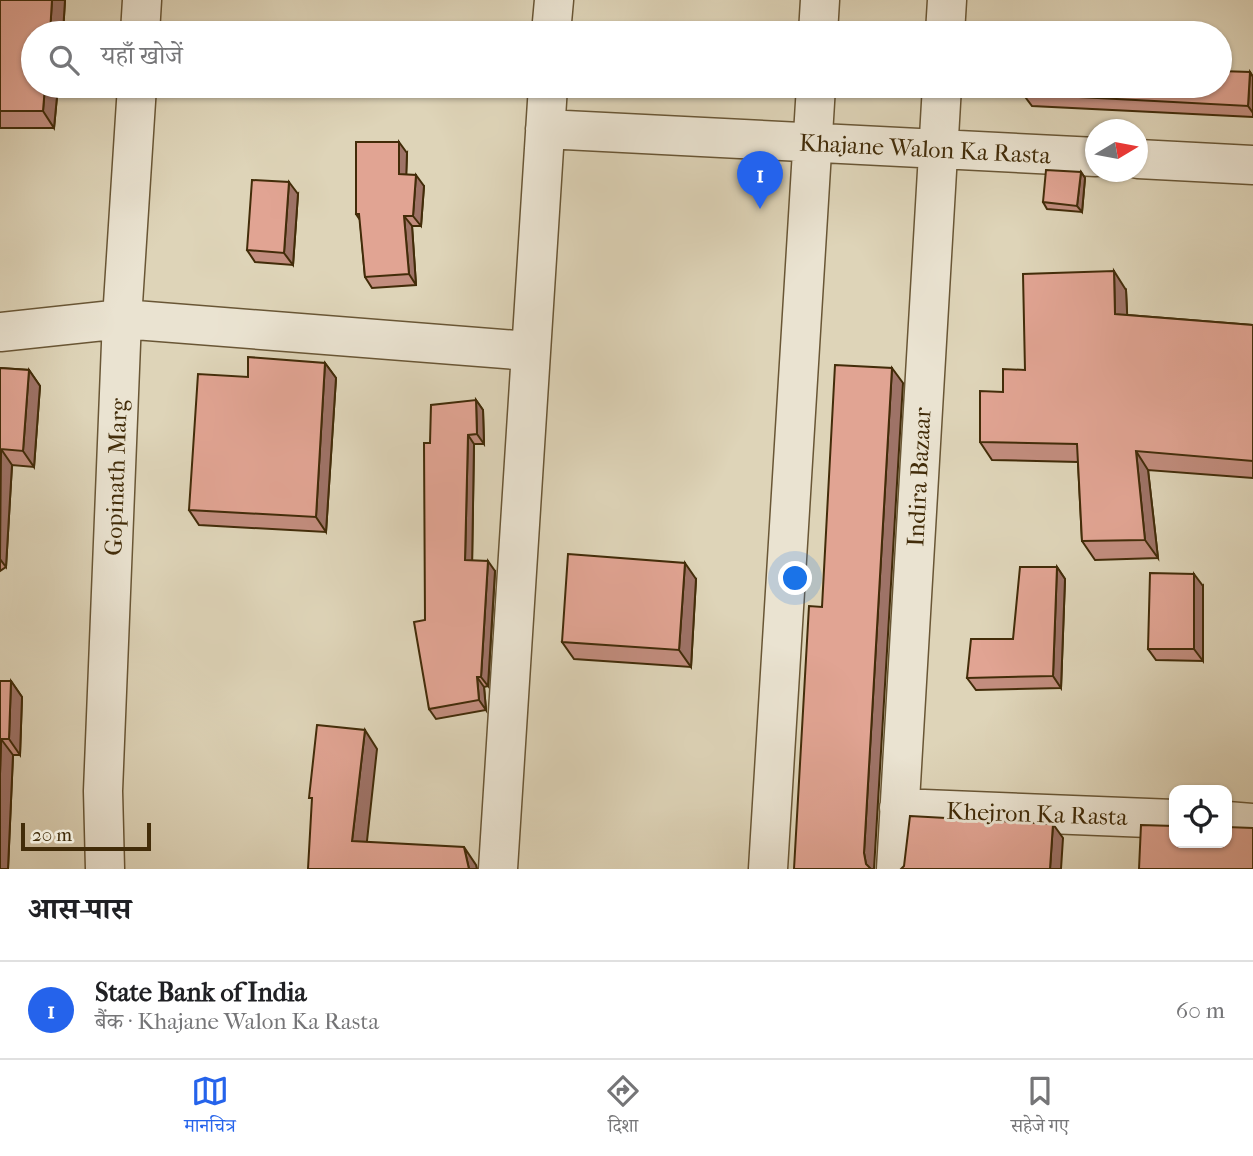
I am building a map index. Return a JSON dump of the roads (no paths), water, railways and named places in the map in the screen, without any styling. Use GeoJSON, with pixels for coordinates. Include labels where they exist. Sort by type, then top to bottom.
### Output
{"type":"FeatureCollection","features":[{"type":"Feature","properties":{"kind":"street"},"geometry":{"type":"LineString","coordinates":[[141,21],[142,0]]}},
{"type":"Feature","properties":{"kind":"street"},"geometry":{"type":"LineString","coordinates":[[552,21],[554,0]]}},
{"type":"Feature","properties":{"kind":"street"},"geometry":{"type":"LineString","coordinates":[[819,21],[820,0]]}},
{"type":"Feature","properties":{"kind":"street"},"geometry":{"type":"LineString","coordinates":[[946,21],[947,0]]}},
{"type":"Feature","properties":{"kind":"street","name":"Gopinath Marg"},"geometry":{"type":"LineString","coordinates":[[105,869],[103,791],[122,319],[136,98]]}},
{"type":"Feature","properties":{"kind":"street"},"geometry":{"type":"LineString","coordinates":[[498,869],[547,98]]}},
{"type":"Feature","properties":{"kind":"street"},"geometry":{"type":"LineString","coordinates":[[768,869],[815,98]]}},
{"type":"Feature","properties":{"kind":"street","name":"Indira Bazaar"},"geometry":{"type":"LineString","coordinates":[[896,869],[941,98]]}},
{"type":"Feature","properties":{"kind":"street","name":"Khajane Walon Ka Rasta"},"geometry":{"type":"LineString","coordinates":[[545,129],[1085,157]]}},
{"type":"Feature","properties":{"kind":"street"},"geometry":{"type":"LineString","coordinates":[[1148,159],[1253,164]]}},
{"type":"Feature","properties":{"kind":"street"},"geometry":{"type":"LineString","coordinates":[[0,332],[122,319],[530,351]]}},
{"type":"Feature","properties":{"kind":"street","name":"Khejron Ka Rasta"},"geometry":{"type":"LineString","coordinates":[[900,808],[1169,819]]}},
{"type":"Feature","properties":{"kind":"street"},"geometry":{"type":"LineString","coordinates":[[1232,821],[1253,822]]}},
{"type":"Feature","properties":{"kind":"place","name":"State Bank of India"},"geometry":{"type":"Point","coordinates":[760,209]}}]}
